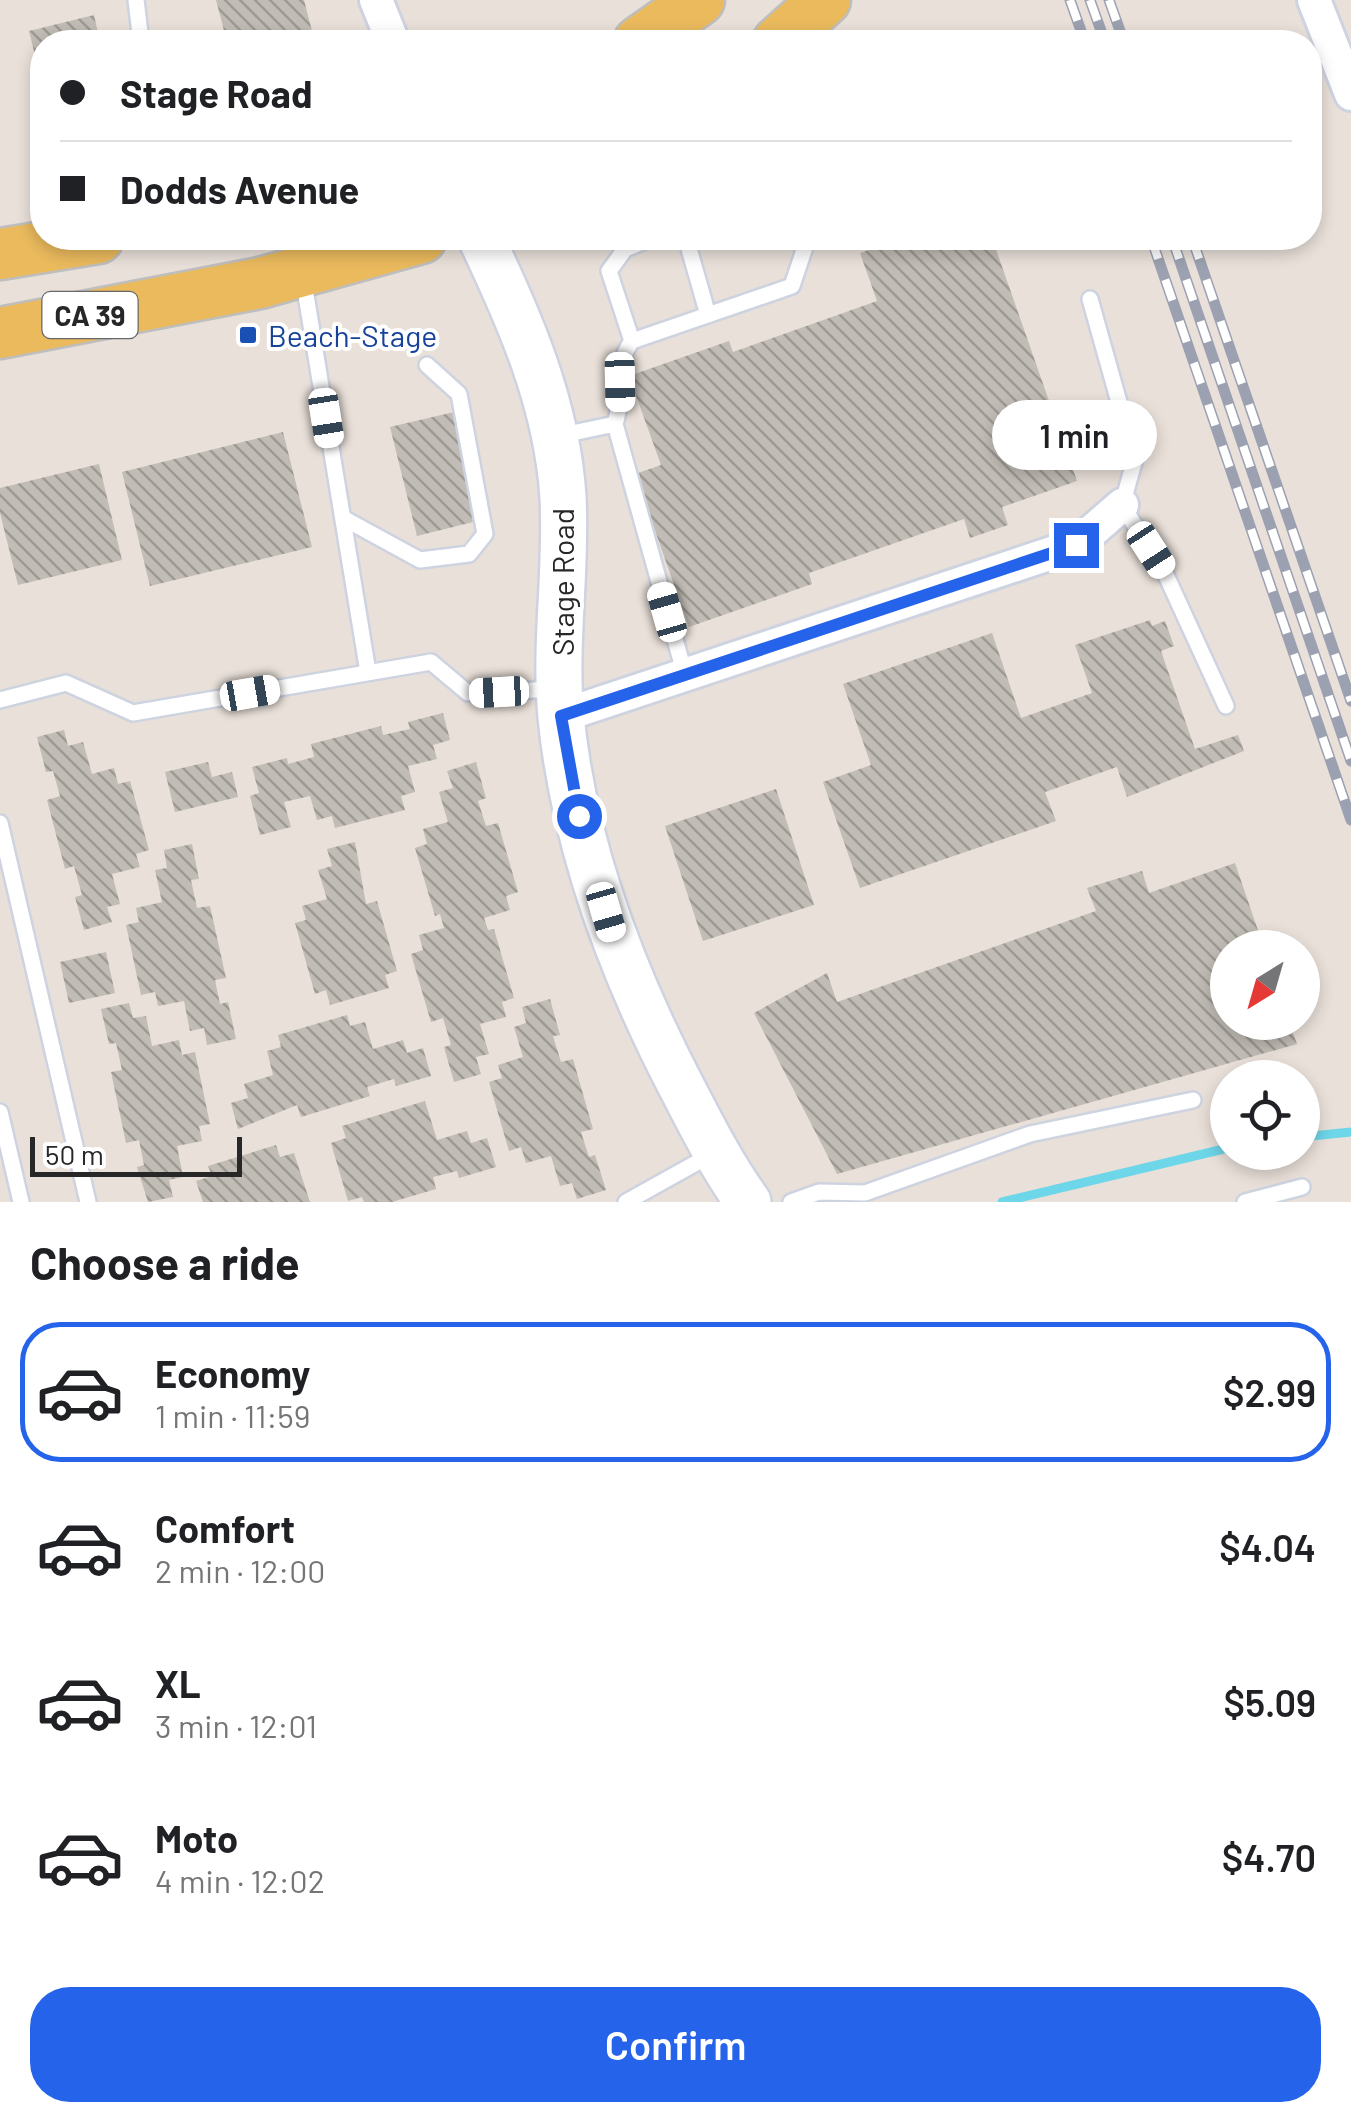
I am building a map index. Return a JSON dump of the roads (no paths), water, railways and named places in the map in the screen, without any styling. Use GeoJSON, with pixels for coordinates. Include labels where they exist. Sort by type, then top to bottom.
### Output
{"type":"FeatureCollection","features":[{"type":"Feature","properties":{"kind":"main road"},"geometry":{"type":"LineString","coordinates":[[657,30],[699,0]]}},
{"type":"Feature","properties":{"kind":"main road"},"geometry":{"type":"LineString","coordinates":[[791,30],[825,0]]}},
{"type":"Feature","properties":{"kind":"main road","name":"CA 39"},"geometry":{"type":"LineString","coordinates":[[0,254],[30,249]]}},
{"type":"Feature","properties":{"kind":"main road","name":"CA 39"},"geometry":{"type":"LineString","coordinates":[[0,333],[303,273],[381,250]]}},
{"type":"Feature","properties":{"kind":"main road","name":"Stage Road"},"geometry":{"type":"LineString","coordinates":[[487,250],[522,325],[545,392],[554,436],[562,497],[561,703],[579,816],[614,944],[644,1014],[715,1152],[748,1202]]}},
{"type":"Feature","properties":{"kind":"street"},"geometry":{"type":"LineString","coordinates":[[376,0],[388,30]]}},
{"type":"Feature","properties":{"kind":"street"},"geometry":{"type":"LineString","coordinates":[[1314,0],[1351,94]]}},
{"type":"Feature","properties":{"kind":"street"},"geometry":{"type":"LineString","coordinates":[[561,703],[685,675],[1076,545],[1122,505]]}},
{"type":"Feature","properties":{"kind":"lane"},"geometry":{"type":"LineString","coordinates":[[136,0],[140,30]]}},
{"type":"Feature","properties":{"kind":"lane"},"geometry":{"type":"LineString","coordinates":[[624,250],[609,271],[632,341]]}},
{"type":"Feature","properties":{"kind":"lane"},"geometry":{"type":"LineString","coordinates":[[689,250],[708,315]]}},
{"type":"Feature","properties":{"kind":"lane"},"geometry":{"type":"LineString","coordinates":[[685,675],[615,424],[621,407],[620,357],[632,341],[792,286],[804,250]]}},
{"type":"Feature","properties":{"kind":"lane"},"geometry":{"type":"LineString","coordinates":[[303,273],[368,672]]}},
{"type":"Feature","properties":{"kind":"lane"},"geometry":{"type":"LineString","coordinates":[[1090,299],[1136,459],[1122,505],[1165,573],[1226,706]]}},
{"type":"Feature","properties":{"kind":"lane"},"geometry":{"type":"LineString","coordinates":[[343,518],[420,560],[468,554],[485,534],[460,394],[427,365]]}},
{"type":"Feature","properties":{"kind":"lane"},"geometry":{"type":"LineString","coordinates":[[554,436],[615,424]]}},
{"type":"Feature","properties":{"kind":"lane"},"geometry":{"type":"LineString","coordinates":[[0,700],[66,683],[134,713],[431,662],[468,694],[561,703]]}},
{"type":"Feature","properties":{"kind":"lane"},"geometry":{"type":"LineString","coordinates":[[0,823],[88,1202]]}},
{"type":"Feature","properties":{"kind":"lane"},"geometry":{"type":"LineString","coordinates":[[791,1202],[819,1192],[866,1193],[1030,1134],[1193,1100]]}},
{"type":"Feature","properties":{"kind":"lane"},"geometry":{"type":"LineString","coordinates":[[0,1112],[20,1202]]}},
{"type":"Feature","properties":{"kind":"lane"},"geometry":{"type":"LineString","coordinates":[[626,1202],[715,1152]]}},
{"type":"Feature","properties":{"kind":"lane"},"geometry":{"type":"LineString","coordinates":[[1245,1202],[1302,1187]]}},
{"type":"Feature","properties":{"kind":"waterway"},"geometry":{"type":"LineString","coordinates":[[1320,1135],[1351,1132]]}},
{"type":"Feature","properties":{"kind":"waterway"},"geometry":{"type":"LineString","coordinates":[[1002,1202],[1210,1152]]}},
{"type":"Feature","properties":{"kind":"railway"},"geometry":{"type":"LineString","coordinates":[[1070,0],[1081,30]]}},
{"type":"Feature","properties":{"kind":"railway"},"geometry":{"type":"LineString","coordinates":[[1090,0],[1101,30]]}},
{"type":"Feature","properties":{"kind":"railway"},"geometry":{"type":"LineString","coordinates":[[1109,0],[1120,30]]}},
{"type":"Feature","properties":{"kind":"railway"},"geometry":{"type":"LineString","coordinates":[[1155,250],[1351,820]]}},
{"type":"Feature","properties":{"kind":"railway"},"geometry":{"type":"LineString","coordinates":[[1176,250],[1351,761]]}},
{"type":"Feature","properties":{"kind":"railway"},"geometry":{"type":"LineString","coordinates":[[1196,250],[1351,701]]}},
{"type":"Feature","properties":{"kind":"place","name":"Beach-Stage"},"geometry":{"type":"Point","coordinates":[248,335]}}]}
